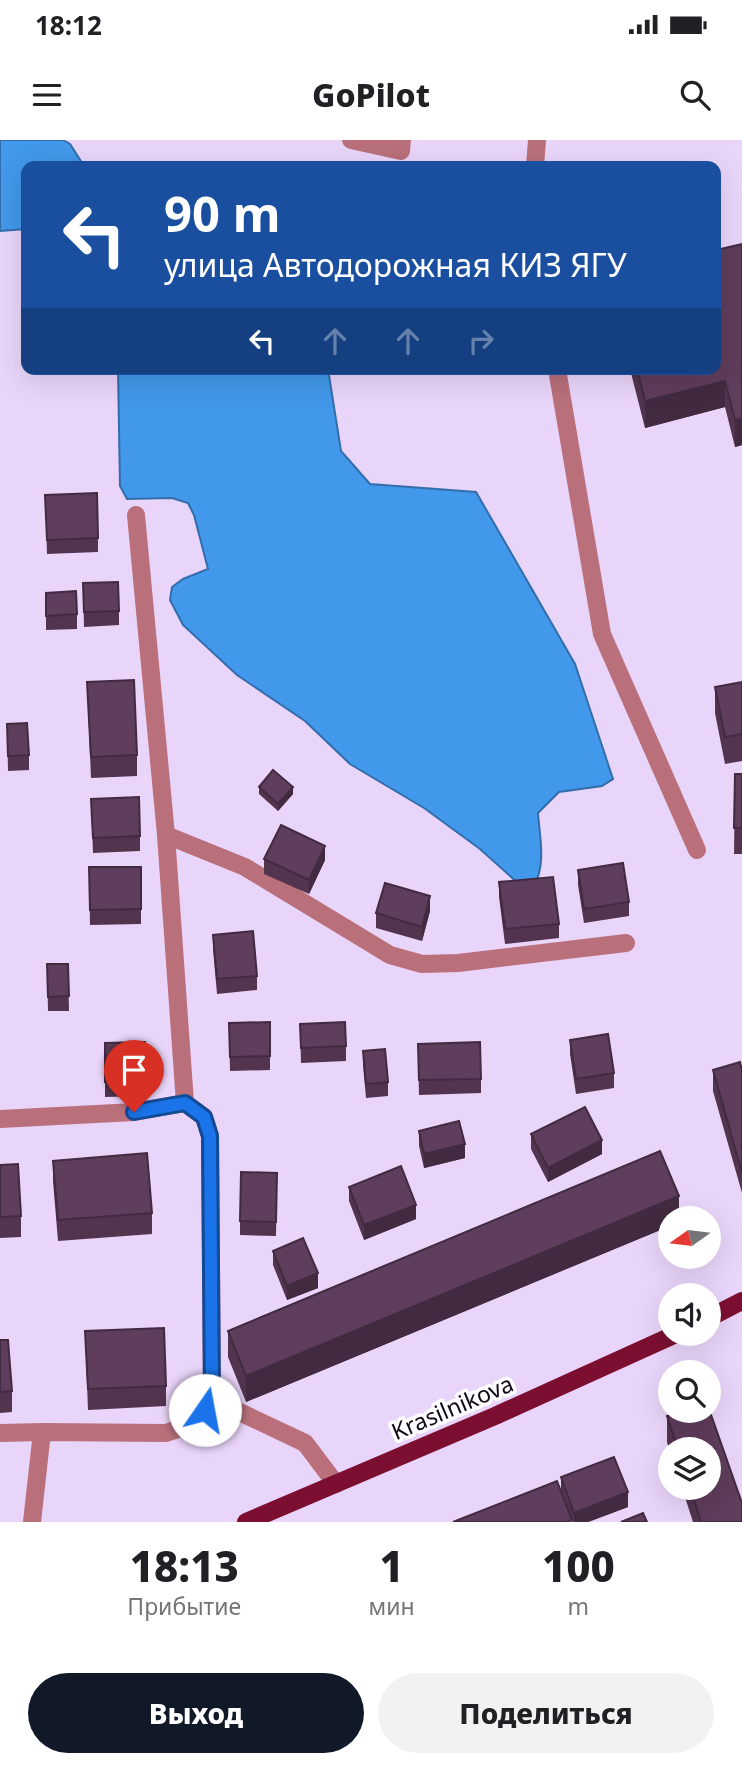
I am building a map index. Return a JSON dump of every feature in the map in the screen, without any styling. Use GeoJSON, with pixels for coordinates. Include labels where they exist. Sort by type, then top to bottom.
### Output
{"type":"FeatureCollection","features":[{"type":"Feature","properties":{"kind":"main road"},"geometry":{"type":"LineString","coordinates":[[721,1312],[742,1301]]}},
{"type":"Feature","properties":{"kind":"main road","name":"Krasilnikova"},"geometry":{"type":"LineString","coordinates":[[246,1522],[495,1416],[658,1342]]}},
{"type":"Feature","properties":{"kind":"street"},"geometry":{"type":"LineString","coordinates":[[351,140],[401,151],[402,140]]}},
{"type":"Feature","properties":{"kind":"street"},"geometry":{"type":"LineString","coordinates":[[536,161],[537,140]]}},
{"type":"Feature","properties":{"kind":"street"},"geometry":{"type":"LineString","coordinates":[[558,375],[602,634],[697,850]]}},
{"type":"Feature","properties":{"kind":"street"},"geometry":{"type":"LineString","coordinates":[[136,515],[166,835],[185,1103]]}},
{"type":"Feature","properties":{"kind":"street"},"geometry":{"type":"LineString","coordinates":[[166,835],[245,867],[390,955],[422,964],[458,963],[626,943]]}},
{"type":"Feature","properties":{"kind":"street"},"geometry":{"type":"LineString","coordinates":[[0,1119],[134,1112],[185,1103],[204,1117],[210,1136],[212,1398],[198,1422],[166,1433],[0,1433]]}},
{"type":"Feature","properties":{"kind":"street"},"geometry":{"type":"LineString","coordinates":[[212,1398],[305,1443],[336,1484]]}},
{"type":"Feature","properties":{"kind":"street"},"geometry":{"type":"LineString","coordinates":[[32,1522],[42,1432]]}},
{"type":"Feature","properties":{"kind":"street"},"geometry":{"type":"LineString","coordinates":[[271,1522],[289,1504]]}},
{"type":"Feature","properties":{"kind":"water"},"geometry":{"type":"Polygon","coordinates":[[[0,140],[63,140],[70,144],[81,161],[21,161],[21,229],[0,231],[0,140]]]}},
{"type":"Feature","properties":{"kind":"water"},"geometry":{"type":"Polygon","coordinates":[[[118,375],[329,375],[341,451],[370,484],[476,492],[575,664],[613,779],[602,786],[559,792],[538,813],[541,860],[534,887],[520,885],[480,849],[424,808],[350,764],[305,721],[237,675],[183,625],[170,600],[172,587],[183,579],[208,569],[194,515],[188,503],[172,498],[127,499],[120,486],[118,375]]]}},
{"type":"Feature","properties":{"kind":"building"},"geometry":{"type":"Polygon","coordinates":[[[742,244],[742,419],[735,420],[725,381],[645,401],[638,375],[721,375],[721,249],[742,244]]]}},
{"type":"Feature","properties":{"kind":"building"},"geometry":{"type":"Polygon","coordinates":[[[97,493],[98,538],[47,540],[45,495],[97,493]]]}},
{"type":"Feature","properties":{"kind":"building"},"geometry":{"type":"Polygon","coordinates":[[[118,582],[119,611],[84,612],[83,583],[118,582]]]}},
{"type":"Feature","properties":{"kind":"building"},"geometry":{"type":"Polygon","coordinates":[[[76,591],[77,614],[46,616],[46,593],[76,591]]]}},
{"type":"Feature","properties":{"kind":"building"},"geometry":{"type":"Polygon","coordinates":[[[134,680],[137,755],[91,757],[87,682],[134,680]]]}},
{"type":"Feature","properties":{"kind":"building"},"geometry":{"type":"Polygon","coordinates":[[[742,682],[742,734],[725,737],[715,687],[742,682]]]}},
{"type":"Feature","properties":{"kind":"building"},"geometry":{"type":"Polygon","coordinates":[[[27,723],[29,755],[8,756],[7,724],[27,723]]]}},
{"type":"Feature","properties":{"kind":"building"},"geometry":{"type":"Polygon","coordinates":[[[273,770],[293,787],[278,804],[259,787],[273,770]]]}},
{"type":"Feature","properties":{"kind":"building"},"geometry":{"type":"Polygon","coordinates":[[[735,774],[742,774],[742,828],[734,828],[735,774]]]}},
{"type":"Feature","properties":{"kind":"building"},"geometry":{"type":"Polygon","coordinates":[[[139,797],[140,836],[93,838],[91,799],[139,797]]]}},
{"type":"Feature","properties":{"kind":"building"},"geometry":{"type":"Polygon","coordinates":[[[281,825],[325,846],[309,880],[264,859],[281,825]]]}},
{"type":"Feature","properties":{"kind":"building"},"geometry":{"type":"Polygon","coordinates":[[[623,863],[629,902],[584,909],[578,870],[623,863]]]}},
{"type":"Feature","properties":{"kind":"building"},"geometry":{"type":"Polygon","coordinates":[[[89,867],[141,867],[141,909],[90,910],[89,867]]]}},
{"type":"Feature","properties":{"kind":"building"},"geometry":{"type":"Polygon","coordinates":[[[553,877],[559,924],[505,929],[499,882],[553,877]]]}},
{"type":"Feature","properties":{"kind":"building"},"geometry":{"type":"Polygon","coordinates":[[[385,883],[430,896],[422,927],[376,913],[385,883]]]}},
{"type":"Feature","properties":{"kind":"building"},"geometry":{"type":"Polygon","coordinates":[[[253,931],[257,976],[217,979],[213,935],[253,931]]]}},
{"type":"Feature","properties":{"kind":"building"},"geometry":{"type":"Polygon","coordinates":[[[47,964],[68,964],[69,996],[48,997],[47,964]]]}},
{"type":"Feature","properties":{"kind":"building"},"geometry":{"type":"Polygon","coordinates":[[[270,1022],[270,1056],[230,1057],[229,1023],[270,1022]]]}},
{"type":"Feature","properties":{"kind":"building"},"geometry":{"type":"Polygon","coordinates":[[[345,1022],[346,1046],[301,1048],[300,1024],[345,1022]]]}},
{"type":"Feature","properties":{"kind":"building"},"geometry":{"type":"Polygon","coordinates":[[[608,1034],[614,1073],[576,1079],[570,1040],[608,1034]]]}},
{"type":"Feature","properties":{"kind":"building"},"geometry":{"type":"Polygon","coordinates":[[[145,1042],[146,1082],[105,1082],[105,1043],[145,1042]]]}},
{"type":"Feature","properties":{"kind":"building"},"geometry":{"type":"Polygon","coordinates":[[[480,1042],[481,1079],[419,1080],[418,1044],[480,1042]]]}},
{"type":"Feature","properties":{"kind":"building"},"geometry":{"type":"Polygon","coordinates":[[[385,1049],[388,1082],[366,1084],[363,1051],[385,1049]]]}},
{"type":"Feature","properties":{"kind":"building"},"geometry":{"type":"Polygon","coordinates":[[[740,1062],[742,1070],[742,1173],[713,1070],[740,1062]]]}},
{"type":"Feature","properties":{"kind":"building"},"geometry":{"type":"Polygon","coordinates":[[[585,1107],[602,1140],[548,1168],[531,1134],[585,1107]]]}},
{"type":"Feature","properties":{"kind":"building"},"geometry":{"type":"Polygon","coordinates":[[[459,1121],[465,1144],[424,1154],[419,1131],[459,1121]]]}},
{"type":"Feature","properties":{"kind":"building"},"geometry":{"type":"Polygon","coordinates":[[[660,1151],[679,1196],[246,1376],[228,1331],[660,1151]]]}},
{"type":"Feature","properties":{"kind":"building"},"geometry":{"type":"Polygon","coordinates":[[[147,1153],[152,1213],[58,1220],[53,1161],[147,1153]]]}},
{"type":"Feature","properties":{"kind":"building"},"geometry":{"type":"Polygon","coordinates":[[[18,1164],[21,1216],[0,1217],[0,1165],[18,1164]]]}},
{"type":"Feature","properties":{"kind":"building"},"geometry":{"type":"Polygon","coordinates":[[[401,1166],[416,1205],[364,1225],[349,1187],[401,1166]]]}},
{"type":"Feature","properties":{"kind":"building"},"geometry":{"type":"Polygon","coordinates":[[[241,1172],[277,1173],[276,1222],[240,1221],[241,1172]]]}},
{"type":"Feature","properties":{"kind":"building"},"geometry":{"type":"Polygon","coordinates":[[[303,1238],[318,1273],[287,1286],[273,1251],[303,1238]]]}},
{"type":"Feature","properties":{"kind":"building"},"geometry":{"type":"Polygon","coordinates":[[[164,1328],[166,1386],[88,1389],[85,1331],[164,1328]]]}},
{"type":"Feature","properties":{"kind":"building"},"geometry":{"type":"Polygon","coordinates":[[[0,1340],[8,1340],[12,1391],[0,1392],[0,1340]]]}},
{"type":"Feature","properties":{"kind":"building"},"geometry":{"type":"Polygon","coordinates":[[[669,1423],[714,1423],[719,1437],[674,1437],[669,1423]]]}},
{"type":"Feature","properties":{"kind":"building"},"geometry":{"type":"Polygon","coordinates":[[[721,1443],[742,1503],[742,1522],[701,1522],[694,1500],[721,1500],[721,1443]]]}},
{"type":"Feature","properties":{"kind":"building"},"geometry":{"type":"Polygon","coordinates":[[[614,1457],[628,1492],[574,1513],[561,1477],[614,1457]]]}},
{"type":"Feature","properties":{"kind":"building"},"geometry":{"type":"Polygon","coordinates":[[[557,1481],[572,1520],[568,1522],[453,1522],[557,1481]]]}},
{"type":"Feature","properties":{"kind":"building"},"geometry":{"type":"Polygon","coordinates":[[[643,1513],[647,1522],[621,1522],[643,1513]]]}},
{"type":"Feature","properties":{"kind":"route"},"geometry":{"type":"LineString","coordinates":[[134,1112],[185,1103],[204,1117],[210,1136],[212,1398],[205,1410]]}}]}
